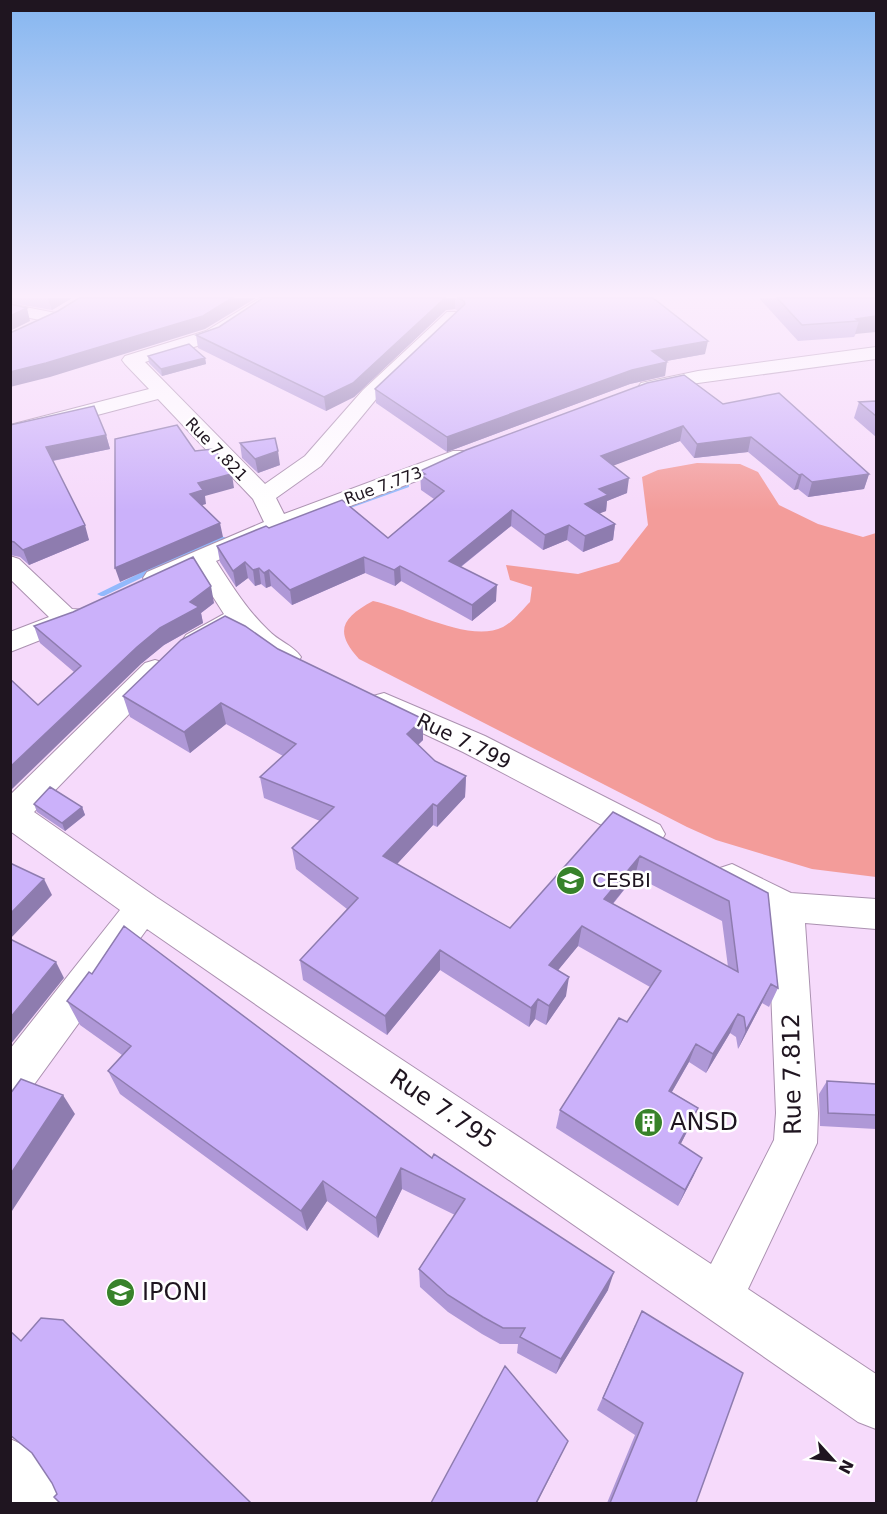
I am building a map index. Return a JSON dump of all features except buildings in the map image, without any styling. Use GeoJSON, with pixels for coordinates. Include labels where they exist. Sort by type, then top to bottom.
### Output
{"type":"FeatureCollection","features":[{"type":"Feature","properties":{"kind":"street","name":"Rue 7.821"},"geometry":{"type":"LineString","coordinates":[[140,369],[263,496],[278,525]]}},
{"type":"Feature","properties":{"kind":"street"},"geometry":{"type":"LineString","coordinates":[[263,496],[313,461],[370,394],[397,369]]}},
{"type":"Feature","properties":{"kind":"street"},"geometry":{"type":"LineString","coordinates":[[627,394],[663,382],[760,369]]}},
{"type":"Feature","properties":{"kind":"street"},"geometry":{"type":"LineString","coordinates":[[10,432],[162,392]]}},
{"type":"Feature","properties":{"kind":"street","name":"Rue 7.773"},"geometry":{"type":"LineString","coordinates":[[140,586],[201,556],[485,447]]}},
{"type":"Feature","properties":{"kind":"street"},"geometry":{"type":"LineString","coordinates":[[201,556],[239,618],[261,640],[292,661],[314,670]]}},
{"type":"Feature","properties":{"kind":"street"},"geometry":{"type":"LineString","coordinates":[[10,564],[68,620]]}},
{"type":"Feature","properties":{"kind":"street"},"geometry":{"type":"LineString","coordinates":[[10,643],[68,620],[98,605]]}},
{"type":"Feature","properties":{"kind":"street"},"geometry":{"type":"LineString","coordinates":[[11,813],[175,653],[239,618]]}},
{"type":"Feature","properties":{"kind":"street","name":"Rue 7.799"},"geometry":{"type":"LineString","coordinates":[[356,690],[474,744],[675,849]]}},
{"type":"Feature","properties":{"kind":"street","name":"Rue 7.795"},"geometry":{"type":"LineString","coordinates":[[11,813],[83,862],[143,907],[720,1296],[876,1404]]}},
{"type":"Feature","properties":{"kind":"street"},"geometry":{"type":"LineString","coordinates":[[705,864],[786,907],[876,914]]}},
{"type":"Feature","properties":{"kind":"street"},"geometry":{"type":"LineString","coordinates":[[10,1083],[70,1000],[143,907]]}},
{"type":"Feature","properties":{"kind":"street","name":"Rue 7.812"},"geometry":{"type":"LineString","coordinates":[[720,1296],[795,1143],[797,1113],[786,907]]}},
{"type":"Feature","properties":{"kind":"street"},"geometry":{"type":"LineString","coordinates":[[10,1465],[43,1503]]}},
{"type":"Feature","properties":{"kind":"shaded area"},"geometry":{"type":"Polygon","coordinates":[[[697,463],[740,464],[758,472],[779,505],[818,524],[863,537],[876,533],[876,877],[812,869],[716,840],[359,659],[346,640],[345,625],[349,619],[373,601],[456,628],[489,631],[507,625],[530,602],[532,587],[510,580],[506,565],[578,574],[619,562],[648,525],[642,477],[658,470],[697,463]]]}},
{"type":"Feature","properties":{"kind":"waterway"},"geometry":{"type":"LineString","coordinates":[[340,510],[407,486]]}},
{"type":"Feature","properties":{"kind":"waterway"},"geometry":{"type":"LineString","coordinates":[[101,594],[217,539],[224,539]]}},
{"type":"Feature","properties":{"kind":"place","name":"CESBI"},"geometry":{"type":"Point","coordinates":[571,880]}},
{"type":"Feature","properties":{"kind":"place","name":"ANSD"},"geometry":{"type":"Point","coordinates":[649,1122]}},
{"type":"Feature","properties":{"kind":"place","name":"IPONI"},"geometry":{"type":"Point","coordinates":[121,1292]}}]}
